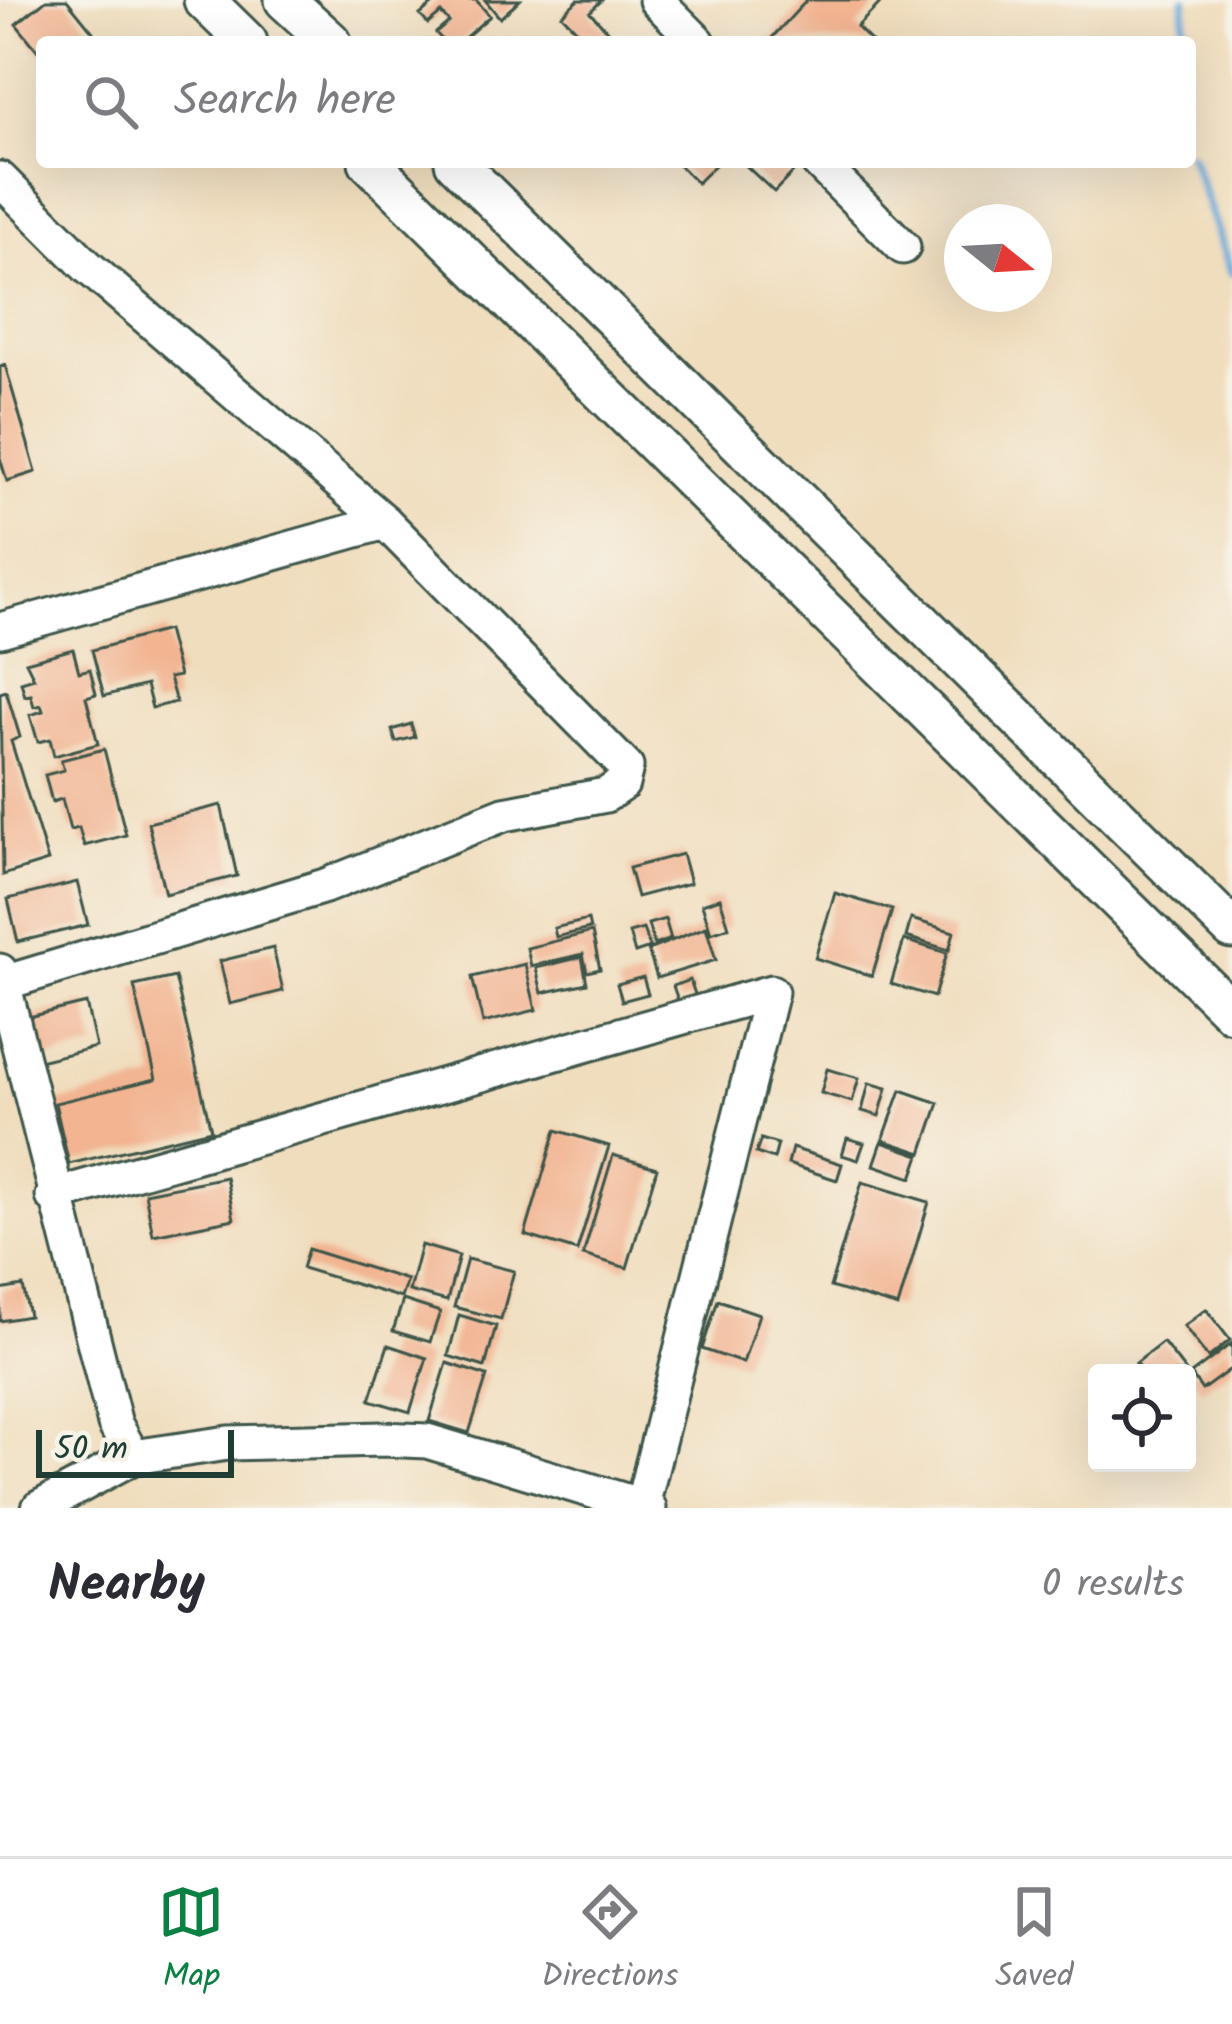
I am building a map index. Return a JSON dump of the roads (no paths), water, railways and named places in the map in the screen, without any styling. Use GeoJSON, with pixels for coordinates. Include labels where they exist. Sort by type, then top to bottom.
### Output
{"type":"FeatureCollection","features":[{"type":"Feature","properties":{"kind":"main road"},"geometry":{"type":"LineString","coordinates":[[204,0],[241,36]]}},
{"type":"Feature","properties":{"kind":"main road"},"geometry":{"type":"LineString","coordinates":[[285,0],[324,36]]}},
{"type":"Feature","properties":{"kind":"main road"},"geometry":{"type":"LineString","coordinates":[[375,168],[1232,1012]]}},
{"type":"Feature","properties":{"kind":"main road"},"geometry":{"type":"LineString","coordinates":[[461,168],[1232,929]]}},
{"type":"Feature","properties":{"kind":"street"},"geometry":{"type":"LineString","coordinates":[[656,0],[692,36]]}},
{"type":"Feature","properties":{"kind":"street"},"geometry":{"type":"LineString","coordinates":[[824,168],[903,247]]}},
{"type":"Feature","properties":{"kind":"street"},"geometry":{"type":"LineString","coordinates":[[0,179],[88,267],[385,522],[626,767],[622,784],[606,795],[504,814],[326,886],[2,977],[53,1196],[115,1424],[133,1457]]}},
{"type":"Feature","properties":{"kind":"street"},"geometry":{"type":"LineString","coordinates":[[0,630],[385,522]]}},
{"type":"Feature","properties":{"kind":"street"},"geometry":{"type":"LineString","coordinates":[[39,1508],[133,1457],[228,1442],[428,1442],[646,1507],[771,992],[53,1196]]}},
{"type":"Feature","properties":{"kind":"waterway"},"geometry":{"type":"LineString","coordinates":[[1184,36],[1185,0]]}},
{"type":"Feature","properties":{"kind":"waterway"},"geometry":{"type":"LineString","coordinates":[[1195,168],[1232,273]]}}]}
